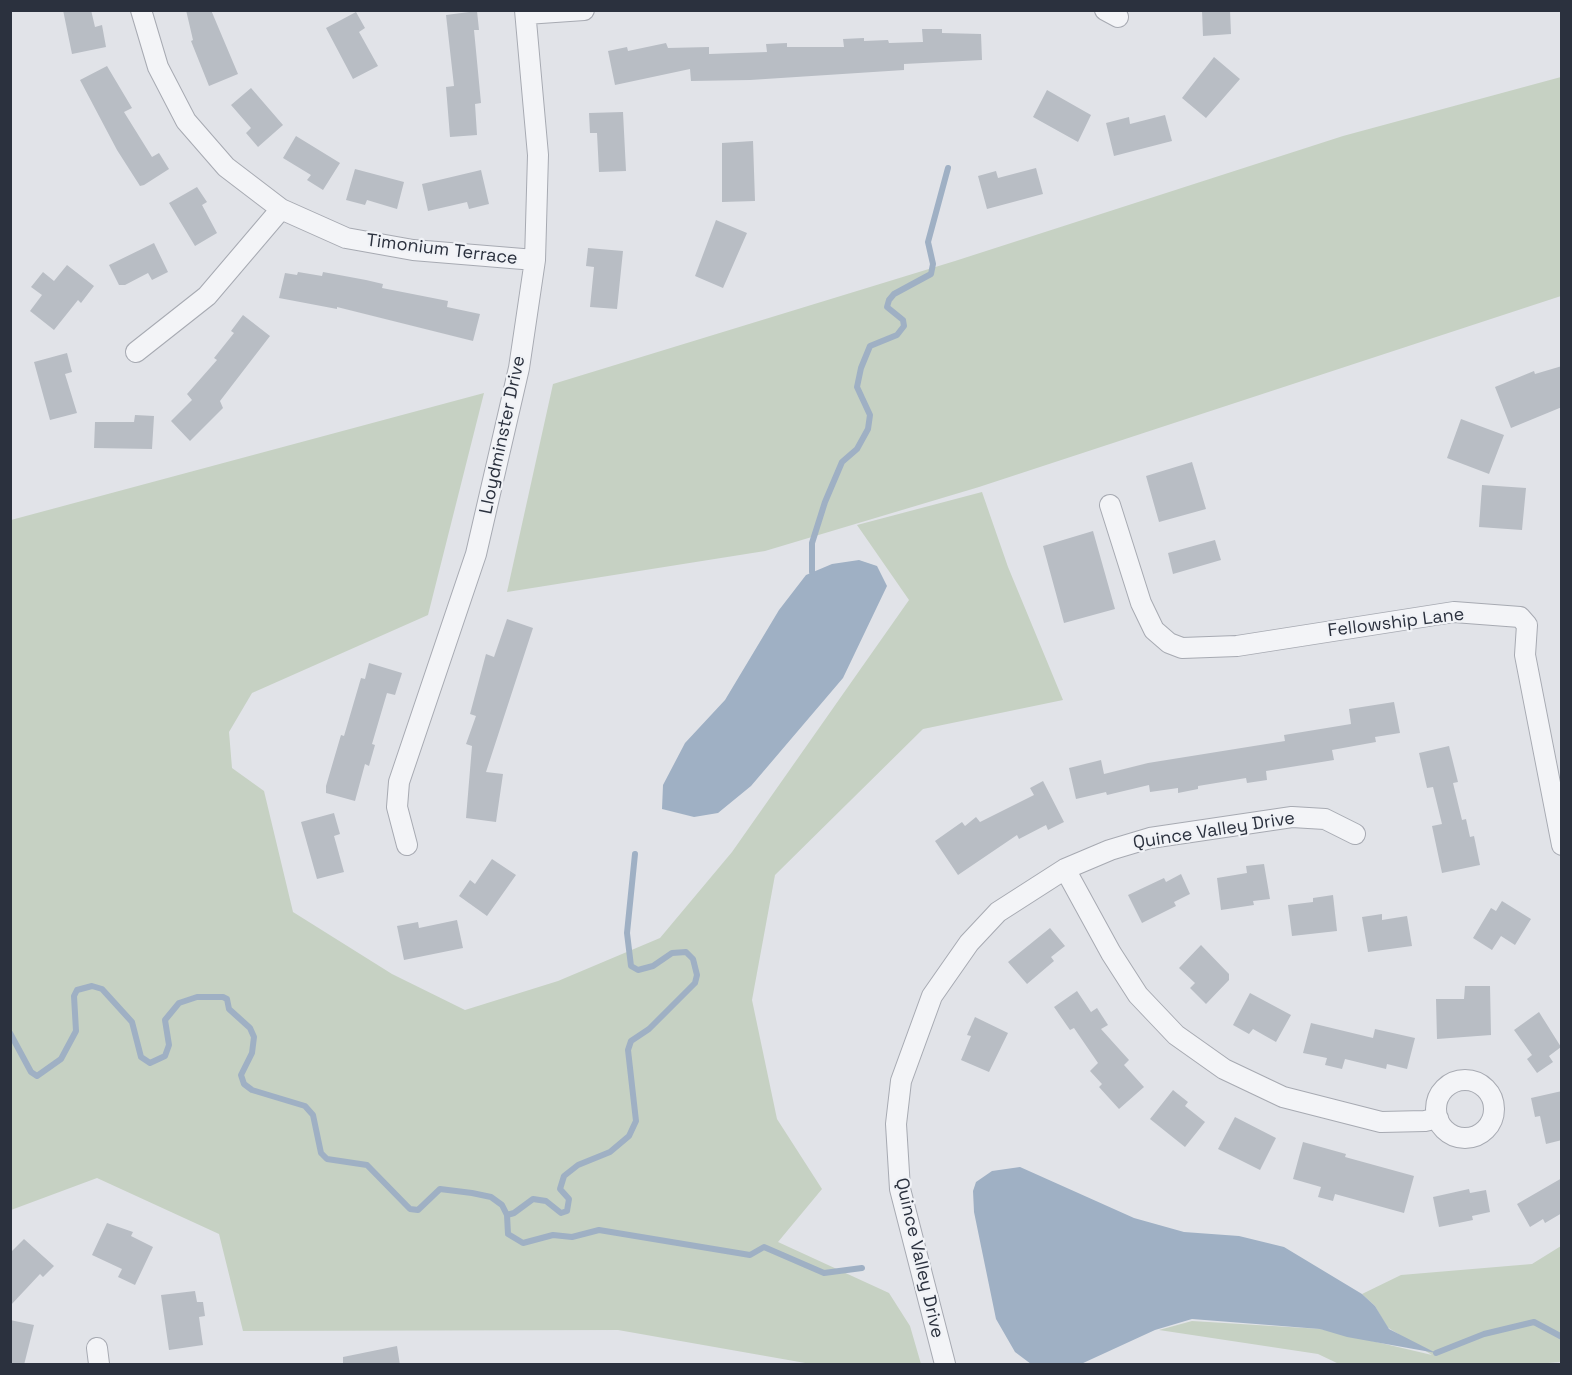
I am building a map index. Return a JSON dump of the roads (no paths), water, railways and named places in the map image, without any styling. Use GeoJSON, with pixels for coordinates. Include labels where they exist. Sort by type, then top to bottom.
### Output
{"type":"FeatureCollection","features":[{"type":"Feature","properties":{"kind":"street","name":"Timonium Terrace"},"geometry":{"type":"LineString","coordinates":[[141,10],[158,67],[186,121],[226,167],[281,209],[346,238],[413,250],[535,260]]}},
{"type":"Feature","properties":{"kind":"street"},"geometry":{"type":"LineString","coordinates":[[526,12],[584,10]]}},
{"type":"Feature","properties":{"kind":"street","name":"Lloydminster Drive"},"geometry":{"type":"LineString","coordinates":[[407,845],[396,807],[399,782],[476,554],[519,368],[535,260],[538,155],[526,12]]}},
{"type":"Feature","properties":{"kind":"street"},"geometry":{"type":"LineString","coordinates":[[136,352],[207,296],[281,209]]}},
{"type":"Feature","properties":{"kind":"street","name":"Fellowship Lane"},"geometry":{"type":"LineString","coordinates":[[1110,505],[1141,603],[1154,630],[1169,643],[1182,648],[1237,646],[1454,612],[1520,617],[1527,625],[1525,655],[1557,797],[1562,845]]}},
{"type":"Feature","properties":{"kind":"street","name":"Quince Valley Drive"},"geometry":{"type":"LineString","coordinates":[[945,1365],[900,1189],[896,1124],[901,1081],[933,996],[969,943],[998,912],[1065,869],[1110,850],[1150,838],[1292,817],[1325,819],[1355,834]]}},
{"type":"Feature","properties":{"kind":"street"},"geometry":{"type":"LineString","coordinates":[[1065,869],[1111,953],[1138,995],[1176,1035],[1224,1069],[1283,1097],[1382,1122],[1425,1121],[1438,1118]]}},
{"type":"Feature","properties":{"kind":"water"},"geometry":{"type":"Polygon","coordinates":[[[859,560],[877,566],[887,586],[843,678],[751,786],[718,813],[694,817],[662,809],[663,785],[685,743],[725,700],[779,610],[806,575],[832,564],[859,560]]]}},
{"type":"Feature","properties":{"kind":"water"},"geometry":{"type":"Polygon","coordinates":[[[1020,1167],[1134,1218],[1184,1232],[1239,1236],[1284,1247],[1362,1294],[1375,1306],[1389,1329],[1436,1353],[1347,1337],[1320,1329],[1192,1319],[1155,1330],[1081,1364],[1031,1364],[1015,1352],[996,1319],[974,1212],[973,1191],[976,1182],[992,1171],[1020,1167]]]}},
{"type":"Feature","properties":{"kind":"waterway"},"geometry":{"type":"LineString","coordinates":[[812,572],[812,543],[825,502],[842,462],[857,449],[868,429],[870,415],[857,387],[861,368],[870,346],[897,335],[904,326],[903,320],[887,307],[889,300],[894,294],[931,274],[933,264],[928,242],[948,168]]}},
{"type":"Feature","properties":{"kind":"waterway"},"geometry":{"type":"LineString","coordinates":[[507,1215],[514,1213],[533,1199],[546,1201],[561,1213],[567,1211],[569,1199],[560,1189],[564,1176],[578,1165],[610,1152],[629,1136],[636,1121],[628,1050],[631,1041],[649,1029],[695,983],[697,975],[693,959],[686,952],[672,953],[653,966],[638,970],[631,966],[627,933],[635,854]]}},
{"type":"Feature","properties":{"kind":"waterway"},"geometry":{"type":"LineString","coordinates":[[10,1033],[31,1072],[37,1076],[61,1059],[76,1031],[74,996],[77,990],[92,986],[102,989],[132,1022],[141,1057],[150,1063],[165,1056],[169,1045],[165,1020],[179,1003],[197,997],[223,997],[227,999],[229,1009],[250,1028],[254,1037],[252,1053],[241,1075],[244,1084],[252,1090],[305,1106],[313,1115],[321,1153],[327,1159],[367,1165],[410,1209],[418,1210],[440,1189],[472,1193],[491,1197],[502,1205],[507,1215],[508,1234],[523,1243],[553,1235],[572,1237],[599,1230],[750,1255],[764,1247],[824,1273],[862,1268]]}},
{"type":"Feature","properties":{"kind":"waterway"},"geometry":{"type":"LineString","coordinates":[[1436,1353],[1484,1334],[1534,1322],[1562,1337]]}}]}
